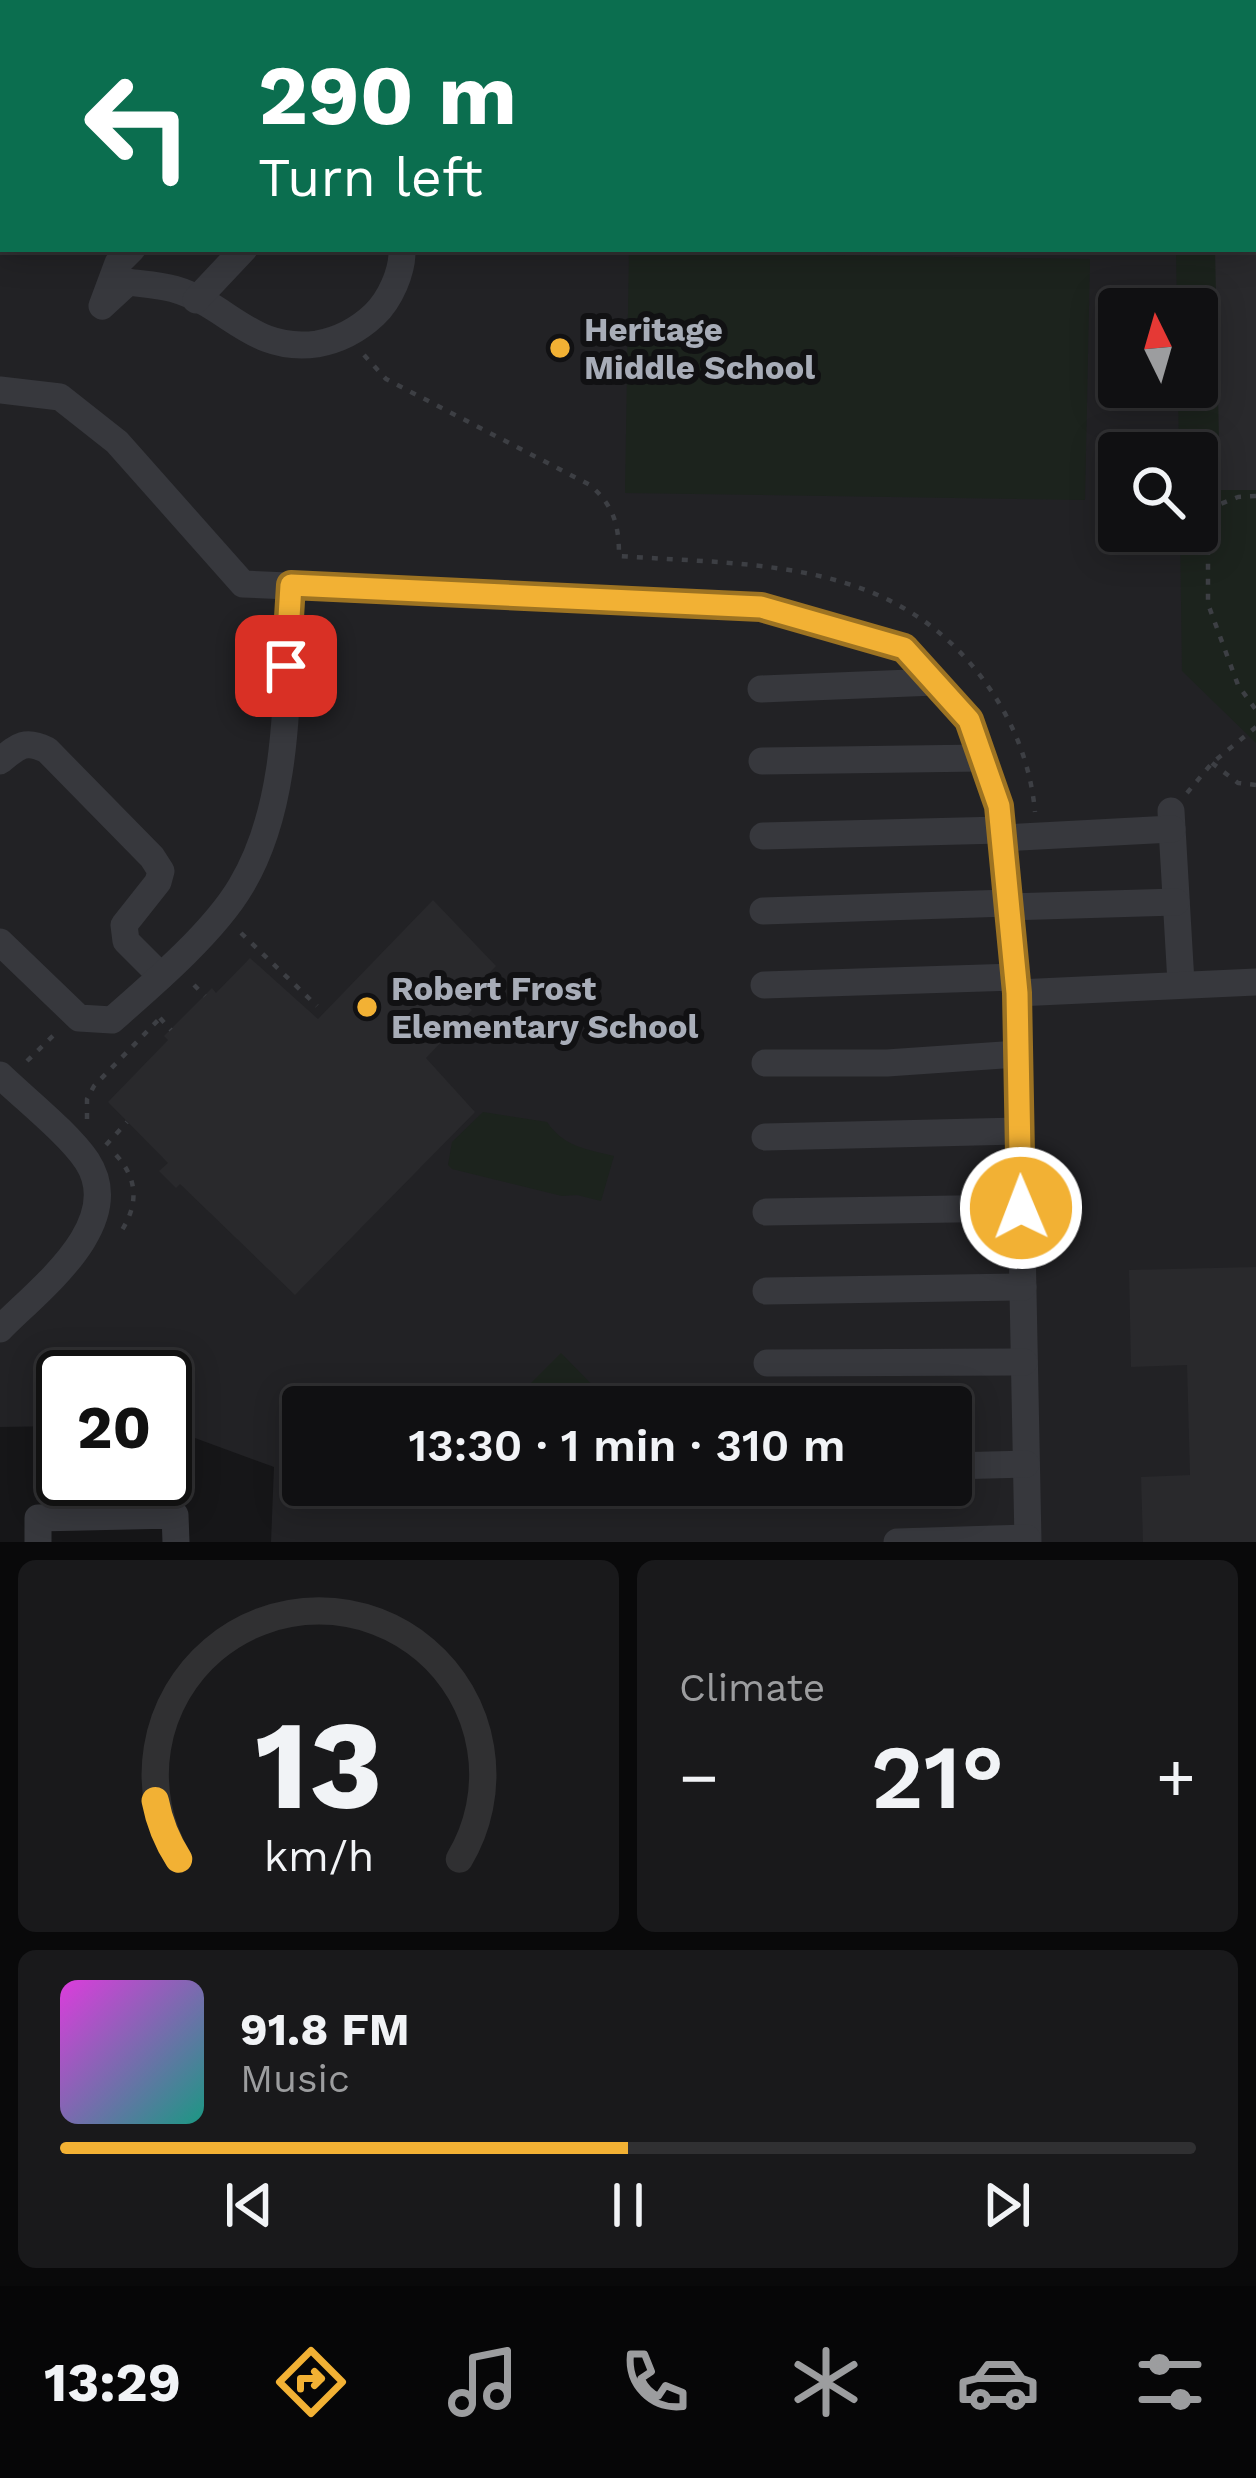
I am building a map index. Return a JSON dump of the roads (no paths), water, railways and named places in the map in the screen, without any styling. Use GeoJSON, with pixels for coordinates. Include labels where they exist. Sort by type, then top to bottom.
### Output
{"type":"FeatureCollection","features":[{"type":"Feature","properties":{"kind":"lane"},"geometry":{"type":"LineString","coordinates":[[129,252],[118,263],[102,307],[128,282],[175,289],[258,337],[291,347],[332,341],[360,328],[384,306],[402,252]]}},
{"type":"Feature","properties":{"kind":"lane"},"geometry":{"type":"LineString","coordinates":[[196,300],[241,252]]}},
{"type":"Feature","properties":{"kind":"lane"},"geometry":{"type":"LineString","coordinates":[[0,390],[60,397],[117,442],[243,584],[761,607],[904,648],[969,720],[999,806],[1016,985],[1028,1540],[898,1542]]}},
{"type":"Feature","properties":{"kind":"lane"},"geometry":{"type":"LineString","coordinates":[[0,942],[79,1018],[112,1020],[161,976],[241,887],[266,827],[282,747],[291,585]]}},
{"type":"Feature","properties":{"kind":"lane"},"geometry":{"type":"LineString","coordinates":[[761,688],[935,682]]}},
{"type":"Feature","properties":{"kind":"lane"},"geometry":{"type":"LineString","coordinates":[[0,761],[20,744],[32,742],[47,750],[152,857],[161,871],[158,882],[124,926],[126,940],[161,976]]}},
{"type":"Feature","properties":{"kind":"lane"},"geometry":{"type":"LineString","coordinates":[[762,761],[982,758]]}},
{"type":"Feature","properties":{"kind":"lane"},"geometry":{"type":"LineString","coordinates":[[763,836],[1001,834],[1172,820],[1180,983]]}},
{"type":"Feature","properties":{"kind":"lane"},"geometry":{"type":"LineString","coordinates":[[764,911],[1176,902]]}},
{"type":"Feature","properties":{"kind":"lane"},"geometry":{"type":"LineString","coordinates":[[764,985],[1256,982]]}},
{"type":"Feature","properties":{"kind":"lane"},"geometry":{"type":"LineString","coordinates":[[765,1063],[887,1063],[1018,1054]]}},
{"type":"Feature","properties":{"kind":"lane"},"geometry":{"type":"LineString","coordinates":[[0,1329],[87,1239],[95,1216],[96,1190],[88,1162],[12,1070]]}},
{"type":"Feature","properties":{"kind":"lane"},"geometry":{"type":"LineString","coordinates":[[766,1137],[1019,1131]]}},
{"type":"Feature","properties":{"kind":"lane"},"geometry":{"type":"LineString","coordinates":[[766,1212],[1021,1208]]}},
{"type":"Feature","properties":{"kind":"lane"},"geometry":{"type":"LineString","coordinates":[[766,1291],[1023,1287]]}},
{"type":"Feature","properties":{"kind":"lane"},"geometry":{"type":"LineString","coordinates":[[767,1363],[1024,1362]]}},
{"type":"Feature","properties":{"kind":"lane"},"geometry":{"type":"LineString","coordinates":[[972,1465],[1026,1464]]}},
{"type":"Feature","properties":{"kind":"lane"},"geometry":{"type":"LineString","coordinates":[[38,1542],[38,1518],[175,1515],[176,1542]]}},
{"type":"Feature","properties":{"kind":"place","name":"Heritage Middle School"},"geometry":{"type":"Point","coordinates":[560,348]}},
{"type":"Feature","properties":{"kind":"place","name":"Robert Frost Elementary School"},"geometry":{"type":"Point","coordinates":[367,1007]}}]}
